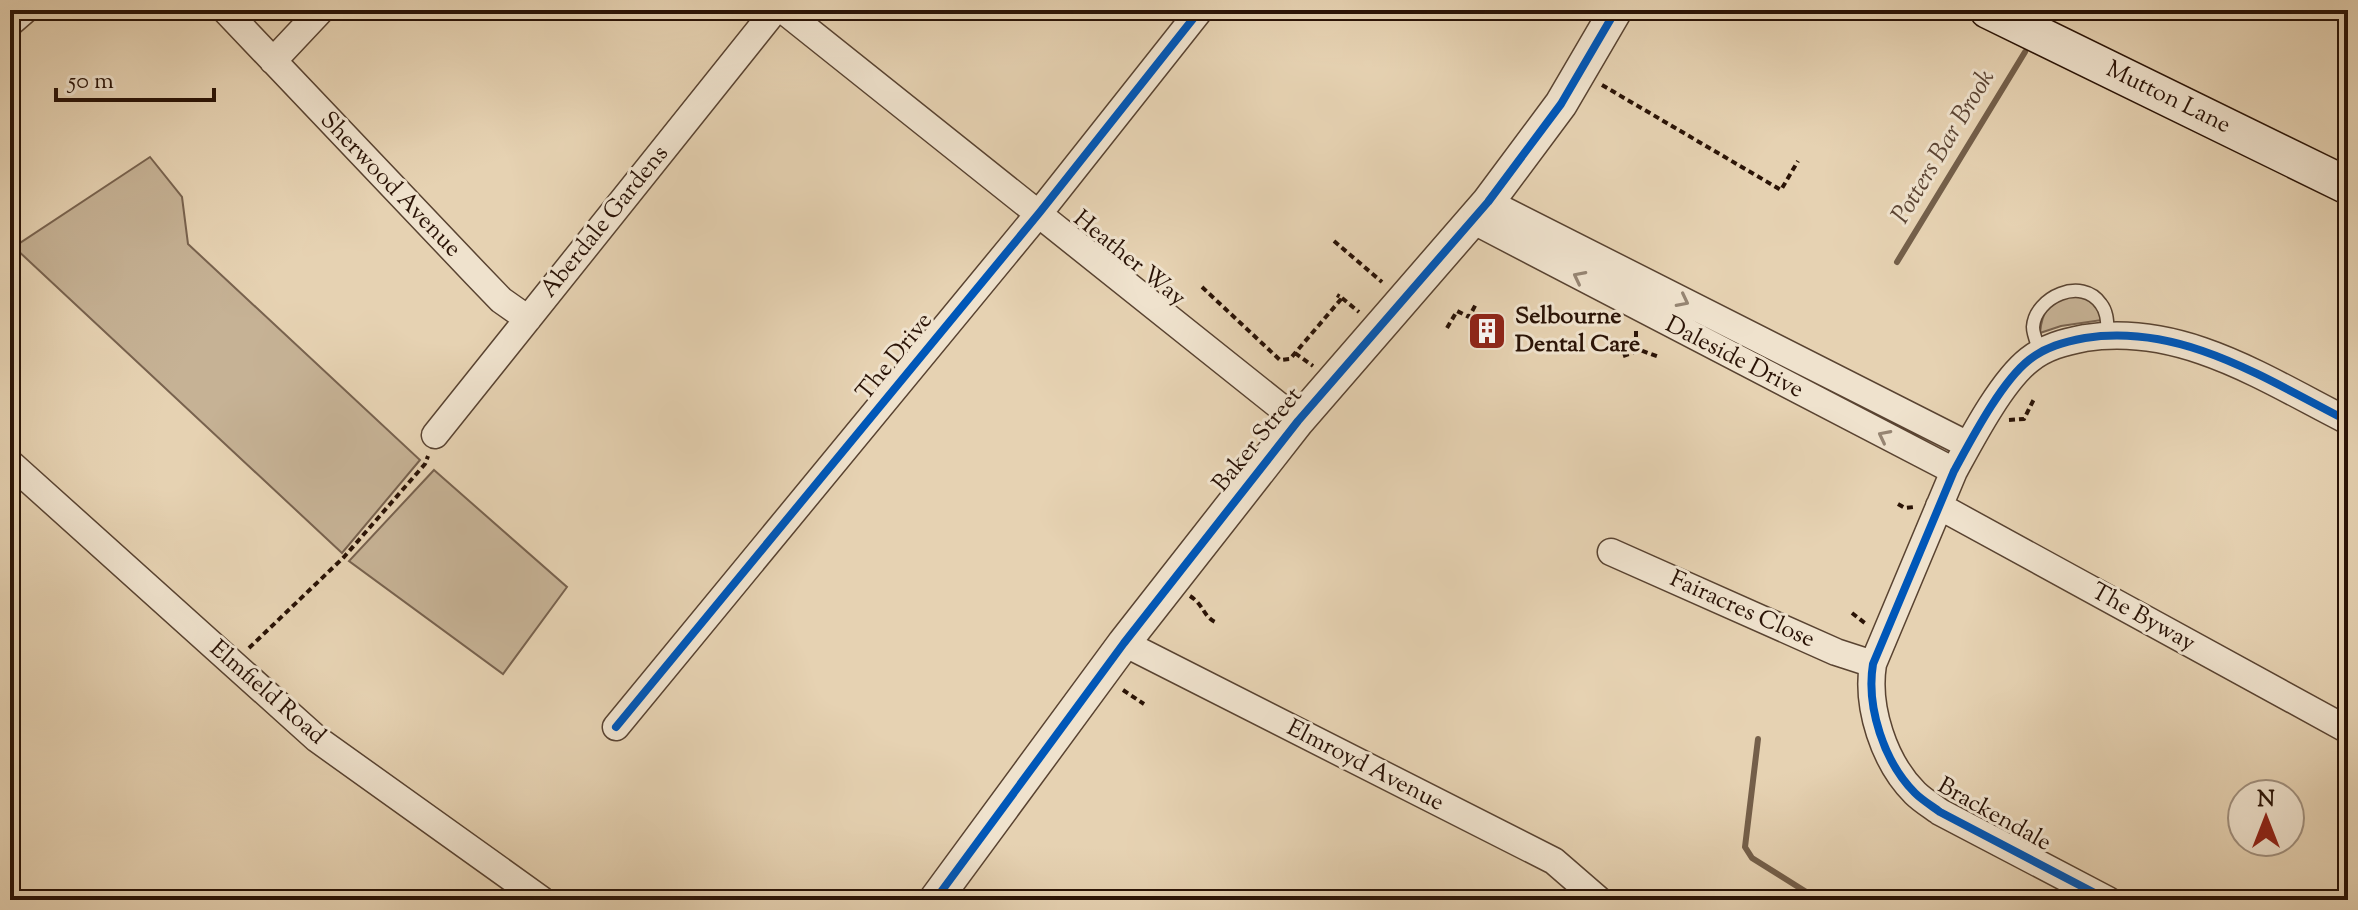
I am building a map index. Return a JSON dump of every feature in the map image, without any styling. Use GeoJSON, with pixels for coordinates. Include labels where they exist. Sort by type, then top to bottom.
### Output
{"type":"FeatureCollection","features":[{"type":"Feature","properties":{"kind":"main road","name":"Mutton Lane"},"geometry":{"type":"LineString","coordinates":[[1988,10],[2348,186]]}},
{"type":"Feature","properties":{"kind":"street"},"geometry":{"type":"LineString","coordinates":[[10,23],[25,10]]}},
{"type":"Feature","properties":{"kind":"street","name":"Sherwood Avenue"},"geometry":{"type":"LineString","coordinates":[[225,10],[492,291],[528,319]]}},
{"type":"Feature","properties":{"kind":"street"},"geometry":{"type":"LineString","coordinates":[[273,61],[321,10]]}},
{"type":"Feature","properties":{"kind":"street","name":"Aberdale Gardens"},"geometry":{"type":"LineString","coordinates":[[435,435],[775,10]]}},
{"type":"Feature","properties":{"kind":"street","name":"Heather Way"},"geometry":{"type":"LineString","coordinates":[[783,10],[1040,212],[1298,421]]}},
{"type":"Feature","properties":{"kind":"street","name":"The Drive"},"geometry":{"type":"LineString","coordinates":[[616,727],[1040,212],[1200,10]]}},
{"type":"Feature","properties":{"kind":"street","name":"Baker Street"},"geometry":{"type":"LineString","coordinates":[[935,900],[1124,643],[1298,421],[1480,211],[1561,104],[1616,10]]}},
{"type":"Feature","properties":{"kind":"street","name":"Daleside Drive"},"geometry":{"type":"LineString","coordinates":[[1480,211],[1968,445]]}},
{"type":"Feature","properties":{"kind":"street","name":"Daleside Drive"},"geometry":{"type":"LineString","coordinates":[[1480,211],[1954,471]]}},
{"type":"Feature","properties":{"kind":"street"},"geometry":{"type":"LineString","coordinates":[[2040,352],[2049,346],[2108,335],[2143,335],[2210,352],[2348,421]]}},
{"type":"Feature","properties":{"kind":"street","name":"Brackendale"},"geometry":{"type":"LineString","coordinates":[[2040,352],[2017,371],[1954,471],[1873,664],[1871,680],[1877,723],[1899,773],[1916,794],[1940,812],[2108,900]]}},
{"type":"Feature","properties":{"kind":"street","name":"Elmfield Road"},"geometry":{"type":"LineString","coordinates":[[10,463],[317,739],[542,900]]}},
{"type":"Feature","properties":{"kind":"street","name":"The Byway"},"geometry":{"type":"LineString","coordinates":[[1939,506],[2348,730]]}},
{"type":"Feature","properties":{"kind":"street","name":"Fairacres Close"},"geometry":{"type":"LineString","coordinates":[[1611,552],[1836,652],[1873,664]]}},
{"type":"Feature","properties":{"kind":"street","name":"Elmroyd Avenue"},"geometry":{"type":"LineString","coordinates":[[1124,643],[1554,861],[1587,896]]}},
{"type":"Feature","properties":{"kind":"lane"},"geometry":{"type":"LineString","coordinates":[[2040,352],[2033,328],[2042,304],[2058,293],[2079,291],[2099,300],[2107,315],[2108,335]]}},
{"type":"Feature","properties":{"kind":"path"},"geometry":{"type":"LineString","coordinates":[[1600,84],[1781,190],[1798,161]]}},
{"type":"Feature","properties":{"kind":"path"},"geometry":{"type":"LineString","coordinates":[[1334,241],[1384,284]]}},
{"type":"Feature","properties":{"kind":"path"},"geometry":{"type":"LineString","coordinates":[[1202,287],[1280,360],[1290,359],[1340,296],[1359,312]]}},
{"type":"Feature","properties":{"kind":"path"},"geometry":{"type":"LineString","coordinates":[[1447,328],[1457,311],[1469,317],[1476,304]]}},
{"type":"Feature","properties":{"kind":"path"},"geometry":{"type":"LineString","coordinates":[[1636,324],[1636,353]]}},
{"type":"Feature","properties":{"kind":"path"},"geometry":{"type":"LineString","coordinates":[[1623,356],[1624,353],[1644,351],[1659,357]]}},
{"type":"Feature","properties":{"kind":"path"},"geometry":{"type":"LineString","coordinates":[[1295,353],[1312,365]]}},
{"type":"Feature","properties":{"kind":"path"},"geometry":{"type":"LineString","coordinates":[[2004,417],[2011,421],[2024,419],[2035,397]]}},
{"type":"Feature","properties":{"kind":"path"},"geometry":{"type":"LineString","coordinates":[[250,646],[344,557],[425,464],[435,435]]}},
{"type":"Feature","properties":{"kind":"path"},"geometry":{"type":"LineString","coordinates":[[1190,596],[1200,602],[1208,619],[1215,622]]}},
{"type":"Feature","properties":{"kind":"path"},"geometry":{"type":"LineString","coordinates":[[1852,613],[1872,627]]}},
{"type":"Feature","properties":{"kind":"path"},"geometry":{"type":"LineString","coordinates":[[1121,689],[1144,704]]}},
{"type":"Feature","properties":{"kind":"shaded area"},"geometry":{"type":"Polygon","coordinates":[[[150,157],[182,197],[188,244],[420,460],[342,553],[14,247],[150,157]]]}},
{"type":"Feature","properties":{"kind":"shaded area"},"geometry":{"type":"Polygon","coordinates":[[[2070,295],[2088,296],[2102,320],[2061,326],[2040,333],[2048,309],[2070,295]]]}},
{"type":"Feature","properties":{"kind":"shaded area"},"geometry":{"type":"Polygon","coordinates":[[[434,470],[567,587],[503,674],[349,561],[434,470]]]}},
{"type":"Feature","properties":{"kind":"waterway","name":"Potters Bar Brook"},"geometry":{"type":"LineString","coordinates":[[1897,262],[2025,52]]}},
{"type":"Feature","properties":{"kind":"waterway","name":"Potters Bar Brook"},"geometry":{"type":"LineString","coordinates":[[1758,739],[1745,847],[1752,858],[1819,900]]}},
{"type":"Feature","properties":{"kind":"cycle path"},"geometry":{"type":"LineString","coordinates":[[616,727],[1040,212],[1200,10]]}},
{"type":"Feature","properties":{"kind":"cycle path"},"geometry":{"type":"LineString","coordinates":[[935,900],[1124,643],[1298,421],[1488,202],[1561,104],[1616,10]]}},
{"type":"Feature","properties":{"kind":"cycle path"},"geometry":{"type":"LineString","coordinates":[[2108,900],[1940,812],[1915,793],[1886,750],[1872,698],[1873,664],[1954,471],[1987,412],[2018,370],[2048,348],[2085,338],[2121,336],[2155,339],[2189,347],[2254,372],[2348,421]]}},
{"type":"Feature","properties":{"kind":"place","name":"Selbourne Dental Care"},"geometry":{"type":"Point","coordinates":[1487,331]}}]}
